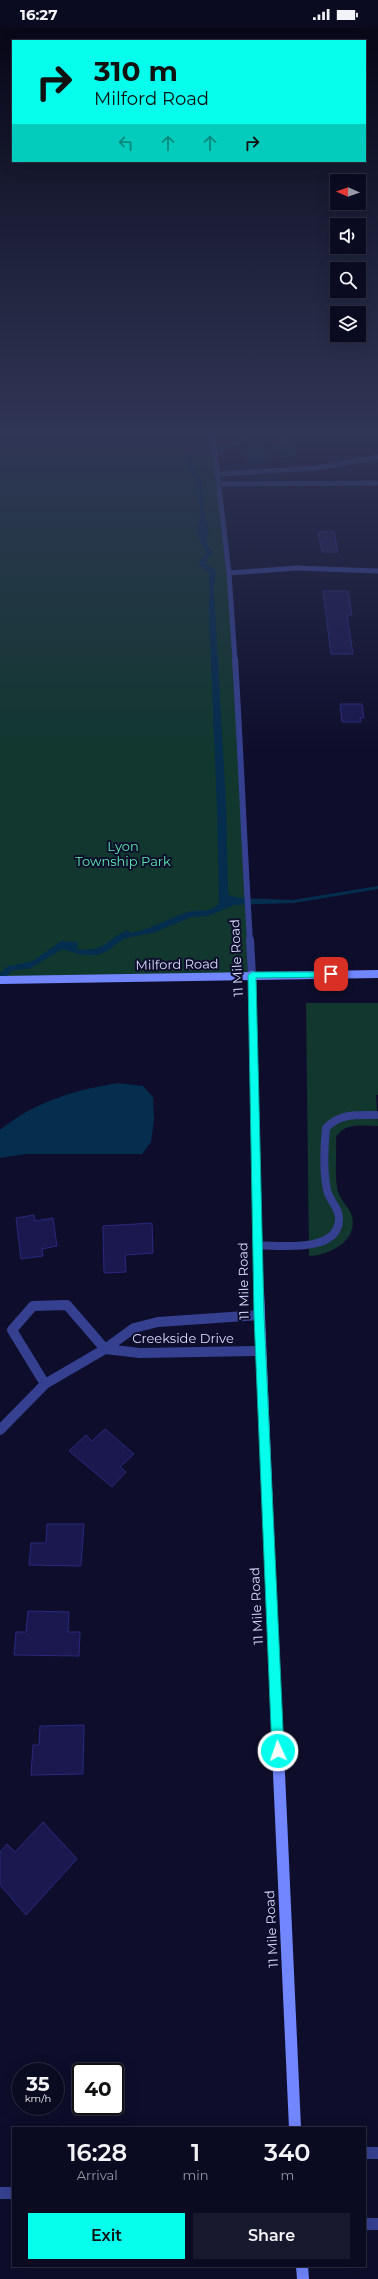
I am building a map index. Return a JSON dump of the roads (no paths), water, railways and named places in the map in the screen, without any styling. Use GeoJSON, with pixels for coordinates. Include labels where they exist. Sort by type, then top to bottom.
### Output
{"type":"FeatureCollection","features":[{"type":"Feature","properties":{"kind":"street","name":"11 Mile Road"},"geometry":{"type":"LineString","coordinates":[[225,540],[229,573],[243,776],[244,840],[252,975],[260,1351],[295,2127]]}},
{"type":"Feature","properties":{"kind":"street"},"geometry":{"type":"LineString","coordinates":[[229,573],[296,568],[378,571]]}},
{"type":"Feature","properties":{"kind":"street","name":"Milford Road"},"geometry":{"type":"LineString","coordinates":[[0,980],[378,974]]}},
{"type":"Feature","properties":{"kind":"street"},"geometry":{"type":"LineString","coordinates":[[258,1245],[315,1244],[333,1235],[339,1228],[339,1218],[327,1189],[326,1128],[331,1121],[337,1117],[376,1115]]}},
{"type":"Feature","properties":{"kind":"street"},"geometry":{"type":"LineString","coordinates":[[45,1384],[12,1330],[33,1306],[67,1304],[105,1349]]}},
{"type":"Feature","properties":{"kind":"street","name":"Creekside Drive"},"geometry":{"type":"LineString","coordinates":[[0,1430],[45,1384],[105,1349],[134,1328],[158,1322],[259,1315]]}},
{"type":"Feature","properties":{"kind":"street","name":"Creekside Drive"},"geometry":{"type":"LineString","coordinates":[[105,1349],[140,1353],[260,1351]]}},
{"type":"Feature","properties":{"kind":"street"},"geometry":{"type":"LineString","coordinates":[[366,2153],[378,2153]]}},
{"type":"Feature","properties":{"kind":"street"},"geometry":{"type":"LineString","coordinates":[[0,2194],[12,2193]]}},
{"type":"Feature","properties":{"kind":"street"},"geometry":{"type":"LineString","coordinates":[[366,2224],[378,2224]]}},
{"type":"Feature","properties":{"kind":"street"},"geometry":{"type":"LineString","coordinates":[[302,2267],[303,2279]]}},
{"type":"Feature","properties":{"kind":"water"},"geometry":{"type":"Polygon","coordinates":[[[200,540],[206,540],[206,542],[213,553],[205,563],[216,571],[214,589],[226,804],[229,895],[238,898],[293,900],[378,886],[378,889],[294,903],[234,905],[208,916],[191,917],[153,933],[125,938],[107,951],[97,955],[82,955],[62,949],[31,968],[12,971],[0,984],[0,973],[8,966],[33,961],[61,941],[78,942],[77,949],[93,949],[104,945],[127,930],[131,933],[188,912],[209,910],[216,906],[219,902],[217,807],[209,615],[209,573],[198,564],[206,552],[200,540]]]}},
{"type":"Feature","properties":{"kind":"water"},"geometry":{"type":"Polygon","coordinates":[[[118,1083],[143,1086],[153,1097],[154,1120],[151,1142],[142,1154],[26,1154],[0,1158],[0,1130],[13,1120],[56,1099],[86,1089],[118,1083]]]}},
{"type":"Feature","properties":{"kind":"park label","name":"Lyon Township Park"},"geometry":{"type":"Point","coordinates":[123,854]}}]}
